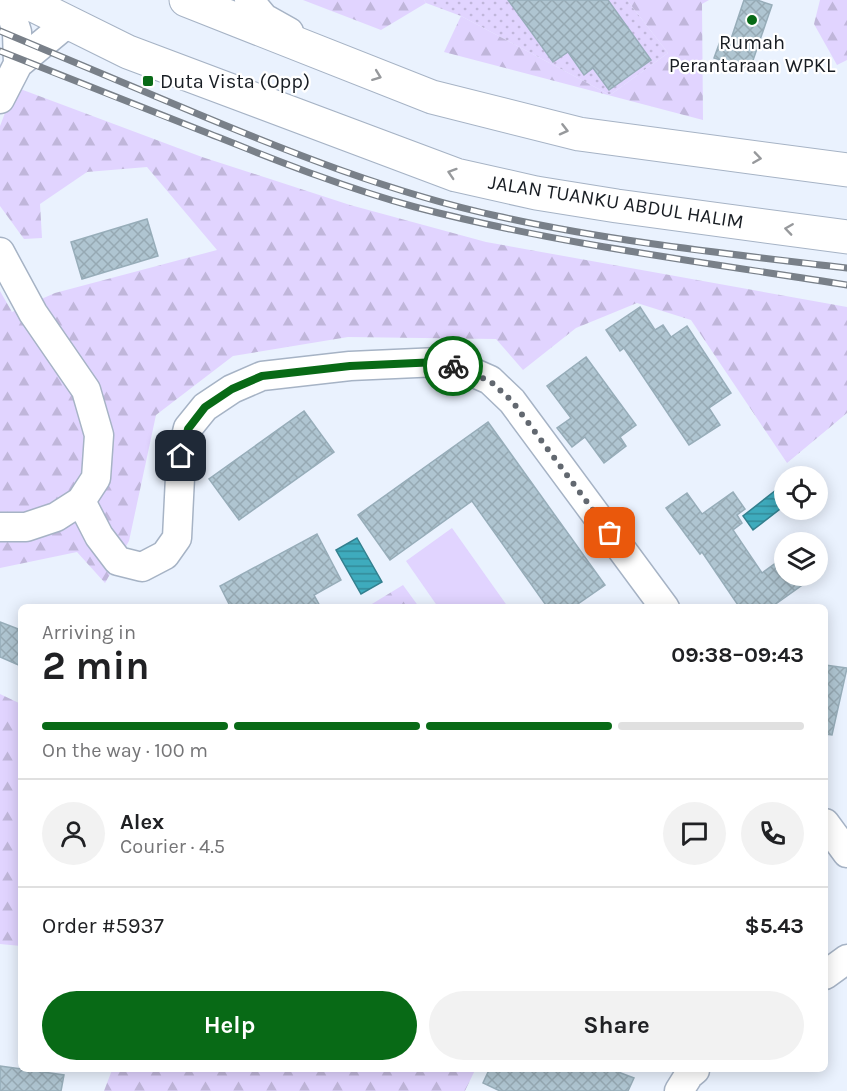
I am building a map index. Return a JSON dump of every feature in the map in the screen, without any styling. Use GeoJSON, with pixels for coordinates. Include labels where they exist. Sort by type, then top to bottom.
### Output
{"type":"FeatureCollection","features":[{"type":"Feature","properties":{"kind":"main road","name":"JALAN TUANKU ABDUL HALIM"},"geometry":{"type":"LineString","coordinates":[[23,0],[128,52],[456,175],[536,193],[617,206],[847,237]]}},
{"type":"Feature","properties":{"kind":"main road"},"geometry":{"type":"LineString","coordinates":[[186,0],[432,97],[579,134],[847,170]]}},
{"type":"Feature","properties":{"kind":"street"},"geometry":{"type":"LineString","coordinates":[[7,0],[17,32],[18,64]]}},
{"type":"Feature","properties":{"kind":"street"},"geometry":{"type":"LineString","coordinates":[[249,0],[264,18],[341,62]]}},
{"type":"Feature","properties":{"kind":"street"},"geometry":{"type":"LineString","coordinates":[[0,99],[18,64],[59,30],[70,24]]}},
{"type":"Feature","properties":{"kind":"street"},"geometry":{"type":"LineString","coordinates":[[0,252],[33,313],[86,390],[99,435],[96,478],[81,501],[56,517],[26,527],[0,527]]}},
{"type":"Feature","properties":{"kind":"street"},"geometry":{"type":"LineString","coordinates":[[81,501],[99,536],[118,561],[142,567],[165,555],[177,538],[181,456],[188,429],[205,407],[232,389],[262,376],[350,366],[438,362],[465,369],[490,381],[512,401],[662,604]]}},
{"type":"Feature","properties":{"kind":"street"},"geometry":{"type":"LineString","coordinates":[[828,827],[847,853]]}},
{"type":"Feature","properties":{"kind":"street"},"geometry":{"type":"LineString","coordinates":[[828,973],[847,960]]}},
{"type":"Feature","properties":{"kind":"street"},"geometry":{"type":"LineString","coordinates":[[680,1091],[693,1072]]}},
{"type":"Feature","properties":{"kind":"green space"},"geometry":{"type":"Polygon","coordinates":[[[303,0],[424,0],[426,3],[381,30],[303,0]]]}},
{"type":"Feature","properties":{"kind":"green space"},"geometry":{"type":"Polygon","coordinates":[[[424,0],[627,0],[668,53],[610,95],[461,16],[426,3],[424,0]]]}},
{"type":"Feature","properties":{"kind":"green space"},"geometry":{"type":"Polygon","coordinates":[[[627,0],[709,0],[702,4],[703,120],[444,52],[461,16],[610,95],[668,53],[627,0]]]}},
{"type":"Feature","properties":{"kind":"green space"},"geometry":{"type":"Polygon","coordinates":[[[820,0],[847,0],[847,60],[837,65],[814,24],[820,0]]]}},
{"type":"Feature","properties":{"kind":"green space"},"geometry":{"type":"Polygon","coordinates":[[[15,87],[202,157],[350,205],[486,242],[847,307],[847,413],[787,463],[691,320],[637,303],[576,328],[523,370],[496,339],[348,337],[233,356],[156,415],[129,541],[105,583],[77,552],[0,568],[0,291],[12,312],[55,293],[217,250],[147,167],[87,172],[40,204],[42,238],[24,239],[0,206],[0,126],[15,87]]]}},
{"type":"Feature","properties":{"kind":"green space"},"geometry":{"type":"Polygon","coordinates":[[[452,528],[506,604],[436,604],[406,561],[452,528]]]}},
{"type":"Feature","properties":{"kind":"green space"},"geometry":{"type":"Polygon","coordinates":[[[403,585],[417,604],[372,604],[403,585]]]}},
{"type":"Feature","properties":{"kind":"green space"},"geometry":{"type":"Polygon","coordinates":[[[0,694],[18,703],[18,946],[0,944],[0,694]]]}},
{"type":"Feature","properties":{"kind":"green space"},"geometry":{"type":"Polygon","coordinates":[[[111,1072],[474,1072],[465,1091],[104,1091],[111,1072]]]}},
{"type":"Feature","properties":{"kind":"water"},"geometry":{"type":"Polygon","coordinates":[[[774,492],[774,514],[753,530],[743,516],[774,492]]]}},
{"type":"Feature","properties":{"kind":"water"},"geometry":{"type":"Polygon","coordinates":[[[357,538],[382,582],[361,594],[336,550],[357,538]]]}},
{"type":"Feature","properties":{"kind":"building"},"geometry":{"type":"Polygon","coordinates":[[[508,0],[608,0],[651,60],[609,90],[593,68],[584,75],[568,52],[553,62],[508,0]]]}},
{"type":"Feature","properties":{"kind":"building","name":"Rumah Perantaraan WPKL"},"geometry":{"type":"Polygon","coordinates":[[[744,0],[757,0],[772,5],[750,69],[714,58],[722,36],[731,39],[744,0]]]}},
{"type":"Feature","properties":{"kind":"building"},"geometry":{"type":"Polygon","coordinates":[[[147,219],[158,256],[82,279],[71,242],[147,219]]]}},
{"type":"Feature","properties":{"kind":"building"},"geometry":{"type":"Polygon","coordinates":[[[640,307],[655,330],[663,325],[671,337],[687,326],[731,393],[709,408],[720,425],[689,445],[624,348],[620,351],[606,330],[640,307]]]}},
{"type":"Feature","properties":{"kind":"building"},"geometry":{"type":"Polygon","coordinates":[[[586,357],[636,425],[620,437],[626,446],[604,463],[585,437],[572,447],[557,428],[571,418],[547,386],[586,357]]]}},
{"type":"Feature","properties":{"kind":"building"},"geometry":{"type":"Polygon","coordinates":[[[304,411],[334,452],[239,520],[209,479],[304,411]]]}},
{"type":"Feature","properties":{"kind":"building"},"geometry":{"type":"Polygon","coordinates":[[[488,422],[605,585],[578,604],[545,604],[472,501],[390,560],[358,515],[488,422]]]}},
{"type":"Feature","properties":{"kind":"building"},"geometry":{"type":"Polygon","coordinates":[[[733,492],[745,509],[737,515],[742,523],[733,530],[762,573],[774,564],[774,586],[801,586],[776,604],[737,604],[702,552],[700,554],[666,508],[687,493],[702,514],[733,492]]]}},
{"type":"Feature","properties":{"kind":"building"},"geometry":{"type":"Polygon","coordinates":[[[317,534],[341,580],[314,595],[319,604],[229,604],[220,586],[317,534]]]}},
{"type":"Feature","properties":{"kind":"building"},"geometry":{"type":"Polygon","coordinates":[[[0,622],[18,629],[18,665],[0,657],[0,622]]]}},
{"type":"Feature","properties":{"kind":"building"},"geometry":{"type":"Polygon","coordinates":[[[828,665],[847,668],[832,735],[828,734],[828,665]]]}},
{"type":"Feature","properties":{"kind":"building"},"geometry":{"type":"Polygon","coordinates":[[[0,1066],[18,1069],[18,1072],[64,1075],[61,1091],[0,1091],[0,1066]]]}},
{"type":"Feature","properties":{"kind":"building"},"geometry":{"type":"Polygon","coordinates":[[[488,1072],[618,1072],[634,1078],[628,1091],[500,1091],[483,1083],[488,1072]]]}},
{"type":"Feature","properties":{"kind":"railway"},"geometry":{"type":"LineString","coordinates":[[0,31],[342,171],[458,207],[584,233],[847,268]]}},
{"type":"Feature","properties":{"kind":"railway"},"geometry":{"type":"LineString","coordinates":[[0,51],[286,164],[337,183],[415,207],[576,242],[847,285]]}},
{"type":"Feature","properties":{"kind":"way so far"},"geometry":{"type":"LineString","coordinates":[[453,366],[490,381],[512,401],[610,533]]}},
{"type":"Feature","properties":{"kind":"place","name":"Rumah Perantaraan WPKL"},"geometry":{"type":"Point","coordinates":[752,20]}},
{"type":"Feature","properties":{"kind":"place","name":"Duta Vista (Opp)"},"geometry":{"type":"Point","coordinates":[148,81]}},
{"type":"Feature","properties":{"kind":"route"},"geometry":{"type":"LineString","coordinates":[[181,456],[188,429],[205,407],[232,389],[262,376],[350,366],[438,362],[453,366]]}}]}
